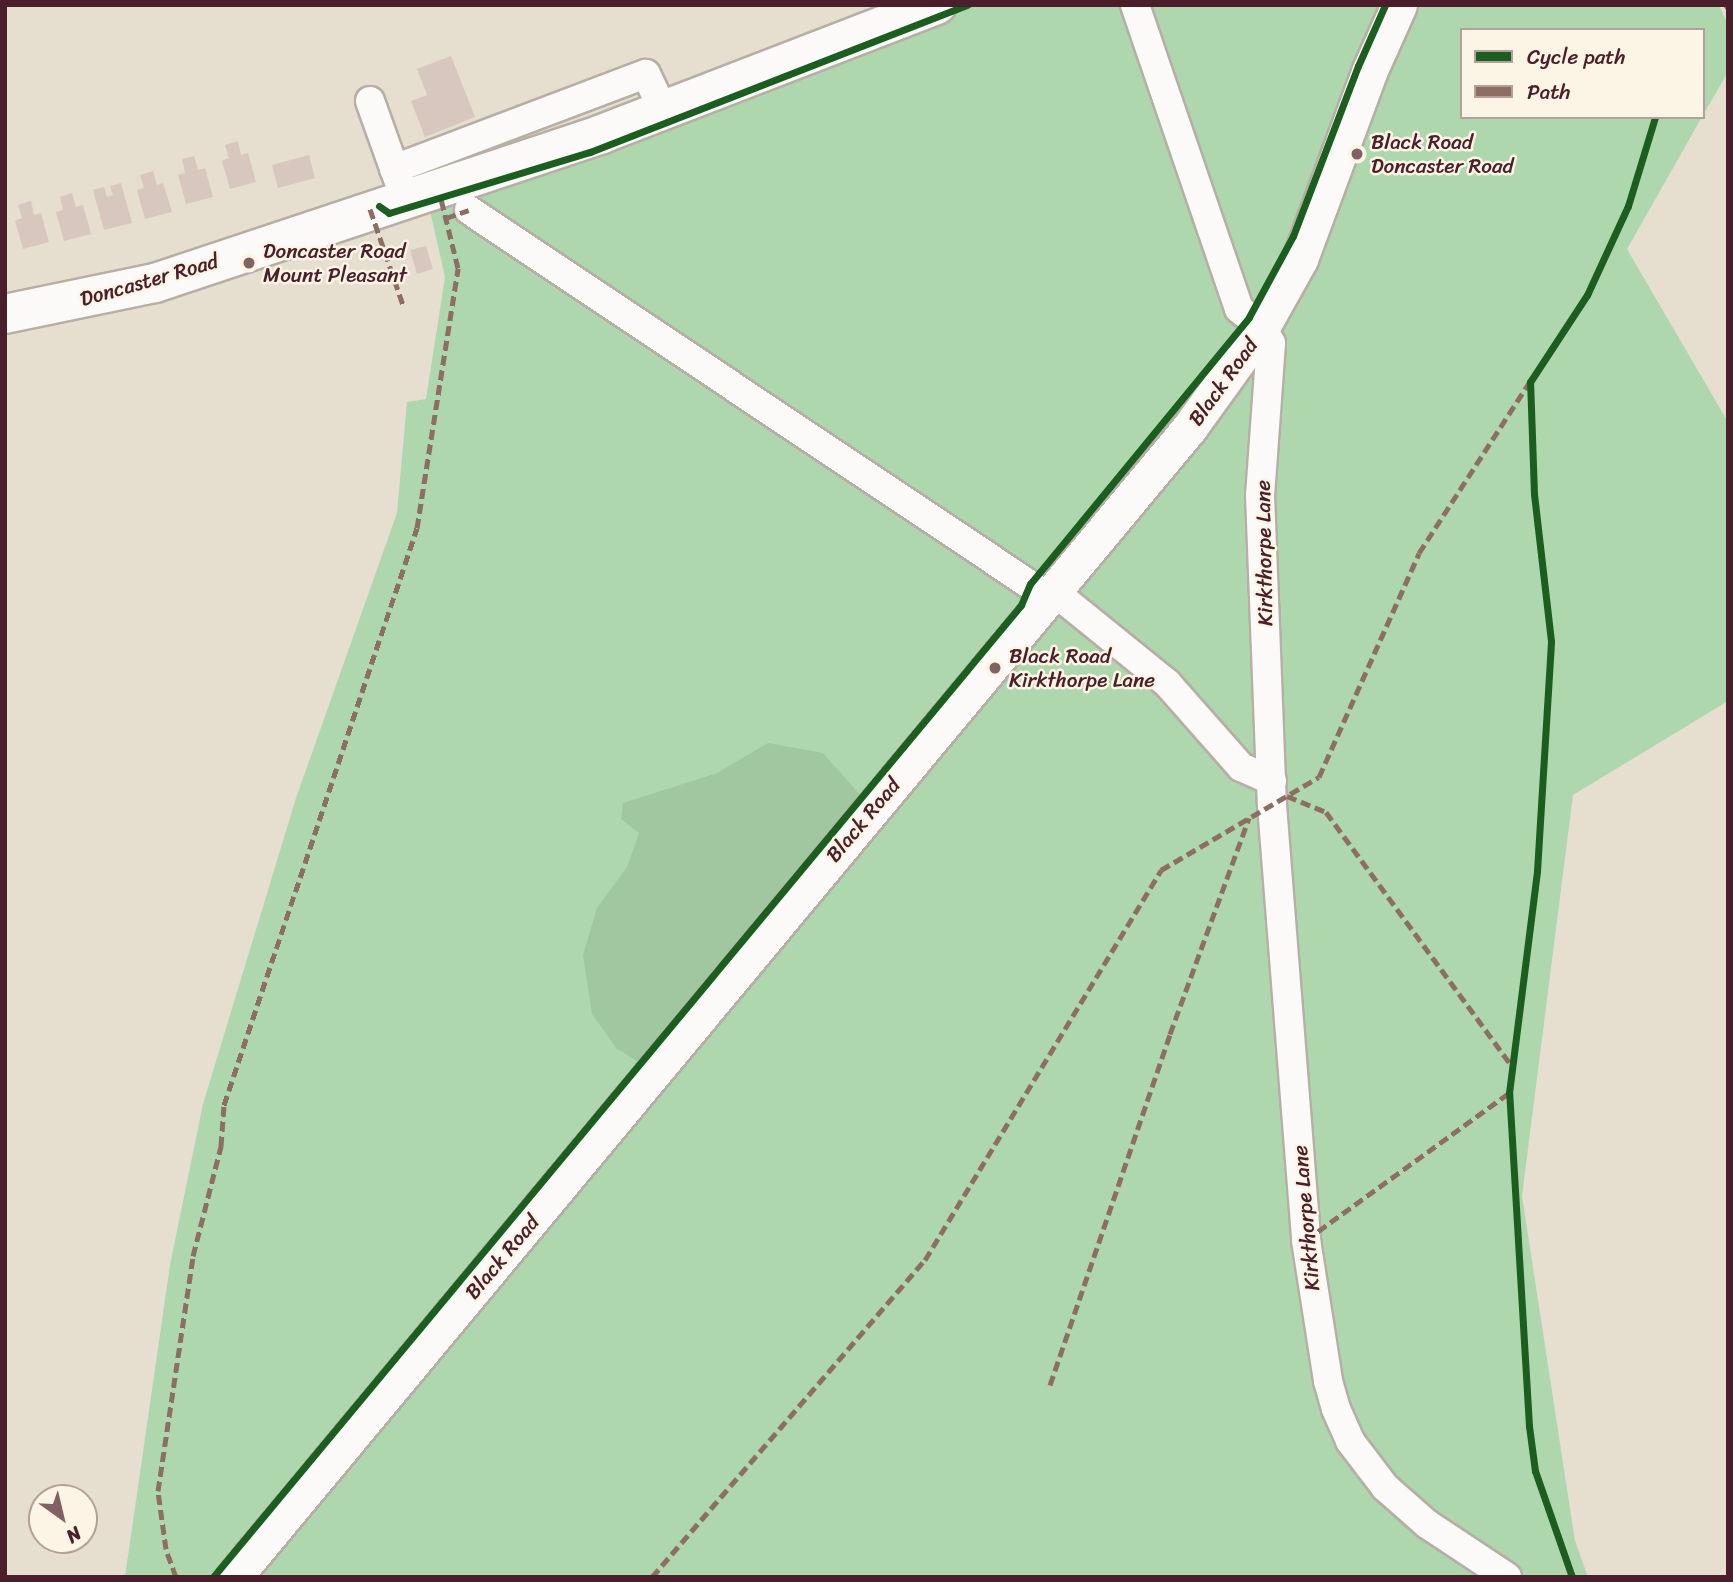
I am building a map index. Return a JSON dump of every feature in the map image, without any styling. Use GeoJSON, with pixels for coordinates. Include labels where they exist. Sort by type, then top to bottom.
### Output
{"type":"FeatureCollection","features":[{"type":"Feature","properties":{"kind":"highway","name":"Doncaster Road"},"geometry":{"type":"LineString","coordinates":[[884,23],[919,5]]}},
{"type":"Feature","properties":{"kind":"highway","name":"Doncaster Road"},"geometry":{"type":"LineString","coordinates":[[5,314],[155,282],[399,183],[664,112],[884,23],[937,5]]}},
{"type":"Feature","properties":{"kind":"main road","name":"Black Road"},"geometry":{"type":"LineString","coordinates":[[233,1577],[555,1194],[1050,593],[1191,427],[1262,327],[1300,259],[1369,72],[1399,5]]}},
{"type":"Feature","properties":{"kind":"street"},"geometry":{"type":"LineString","coordinates":[[1135,5],[1239,309],[1262,327]]}},
{"type":"Feature","properties":{"kind":"street"},"geometry":{"type":"LineString","coordinates":[[370,101],[399,183]]}},
{"type":"Feature","properties":{"kind":"street"},"geometry":{"type":"LineString","coordinates":[[469,210],[1050,593],[1167,684],[1241,767],[1253,775],[1272,781]]}},
{"type":"Feature","properties":{"kind":"street","name":"Kirkthorpe Lane"},"geometry":{"type":"LineString","coordinates":[[1262,327],[1271,343],[1260,495],[1272,781],[1306,1240],[1317,1321],[1336,1409],[1350,1441],[1385,1487],[1427,1524],[1507,1577]]}},
{"type":"Feature","properties":{"kind":"green space"},"geometry":{"type":"Polygon","coordinates":[[[937,5],[1719,5],[1728,25],[1728,72],[1705,112],[1705,28],[1460,28],[1460,119],[1701,119],[1627,249],[1728,422],[1728,701],[1573,795],[1522,1196],[1575,1541],[1588,1577],[125,1577],[170,1265],[203,1104],[296,798],[397,513],[407,402],[426,399],[445,277],[426,193],[937,5]]]}},
{"type":"Feature","properties":{"kind":"green space"},"geometry":{"type":"Polygon","coordinates":[[[768,743],[823,753],[862,797],[640,1063],[616,1048],[592,1014],[583,955],[597,908],[627,867],[639,833],[621,819],[623,803],[717,773],[768,743]]]}},
{"type":"Feature","properties":{"kind":"building"},"geometry":{"type":"Polygon","coordinates":[[[451,56],[475,117],[425,137],[411,101],[427,95],[417,69],[451,56]]]}},
{"type":"Feature","properties":{"kind":"building"},"geometry":{"type":"Polygon","coordinates":[[[238,141],[241,155],[248,153],[256,182],[230,189],[222,161],[229,158],[225,145],[238,141]]]}},
{"type":"Feature","properties":{"kind":"building"},"geometry":{"type":"Polygon","coordinates":[[[309,155],[315,178],[278,188],[272,165],[309,155]]]}},
{"type":"Feature","properties":{"kind":"building"},"geometry":{"type":"Polygon","coordinates":[[[194,156],[198,170],[205,168],[213,197],[186,204],[178,175],[185,173],[182,159],[194,156]]]}},
{"type":"Feature","properties":{"kind":"building"},"geometry":{"type":"Polygon","coordinates":[[[153,171],[157,185],[163,183],[172,212],[145,219],[137,190],[144,188],[140,175],[153,171]]]}},
{"type":"Feature","properties":{"kind":"building"},"geometry":{"type":"Polygon","coordinates":[[[121,183],[132,223],[104,230],[93,190],[104,187],[107,197],[113,195],[110,186],[121,183]]]}},
{"type":"Feature","properties":{"kind":"building"},"geometry":{"type":"Polygon","coordinates":[[[72,193],[76,207],[83,205],[91,234],[64,241],[56,212],[63,210],[60,197],[72,193]]]}},
{"type":"Feature","properties":{"kind":"building"},"geometry":{"type":"Polygon","coordinates":[[[31,201],[34,215],[41,213],[49,242],[23,249],[15,221],[22,218],[18,205],[31,201]]]}},
{"type":"Feature","properties":{"kind":"building"},"geometry":{"type":"Polygon","coordinates":[[[426,246],[433,269],[417,274],[410,250],[426,246]]]}},
{"type":"Feature","properties":{"kind":"marked path"},"geometry":{"type":"LineString","coordinates":[[176,1577],[166,1549],[158,1491],[193,1256],[221,1146],[224,1105],[417,528],[458,268],[441,199]]}},
{"type":"Feature","properties":{"kind":"marked path"},"geometry":{"type":"LineString","coordinates":[[370,209],[403,305]]}},
{"type":"Feature","properties":{"kind":"marked path"},"geometry":{"type":"LineString","coordinates":[[446,218],[469,210]]}},
{"type":"Feature","properties":{"kind":"marked path"},"geometry":{"type":"LineString","coordinates":[[652,1577],[925,1260],[1161,870],[1319,777],[1419,553],[1529,383]]}},
{"type":"Feature","properties":{"kind":"marked path"},"geometry":{"type":"LineString","coordinates":[[1287,796],[1326,812],[1512,1066]]}},
{"type":"Feature","properties":{"kind":"marked path"},"geometry":{"type":"LineString","coordinates":[[1050,1385],[1170,1034],[1249,818]]}},
{"type":"Feature","properties":{"kind":"marked path"},"geometry":{"type":"LineString","coordinates":[[1306,1240],[1509,1093]]}},
{"type":"Feature","properties":{"kind":"cycle path"},"geometry":{"type":"LineString","coordinates":[[379,206],[389,213],[590,152],[967,5]]}},
{"type":"Feature","properties":{"kind":"cycle path"},"geometry":{"type":"LineString","coordinates":[[213,1577],[1021,605],[1030,584],[1249,317],[1293,236],[1358,66],[1385,5]]}},
{"type":"Feature","properties":{"kind":"cycle path"},"geometry":{"type":"LineString","coordinates":[[1572,1577],[1535,1471],[1529,1426],[1509,1093],[1537,871],[1551,641],[1534,494],[1530,382],[1587,295],[1628,206],[1654,119]]}},
{"type":"Feature","properties":{"kind":"place","name":"Black Road Doncaster Road"},"geometry":{"type":"Point","coordinates":[1357,154]}},
{"type":"Feature","properties":{"kind":"place","name":"Doncaster Road Mount Pleasant"},"geometry":{"type":"Point","coordinates":[249,263]}},
{"type":"Feature","properties":{"kind":"place","name":"Black Road Kirkthorpe Lane"},"geometry":{"type":"Point","coordinates":[995,668]}}]}
